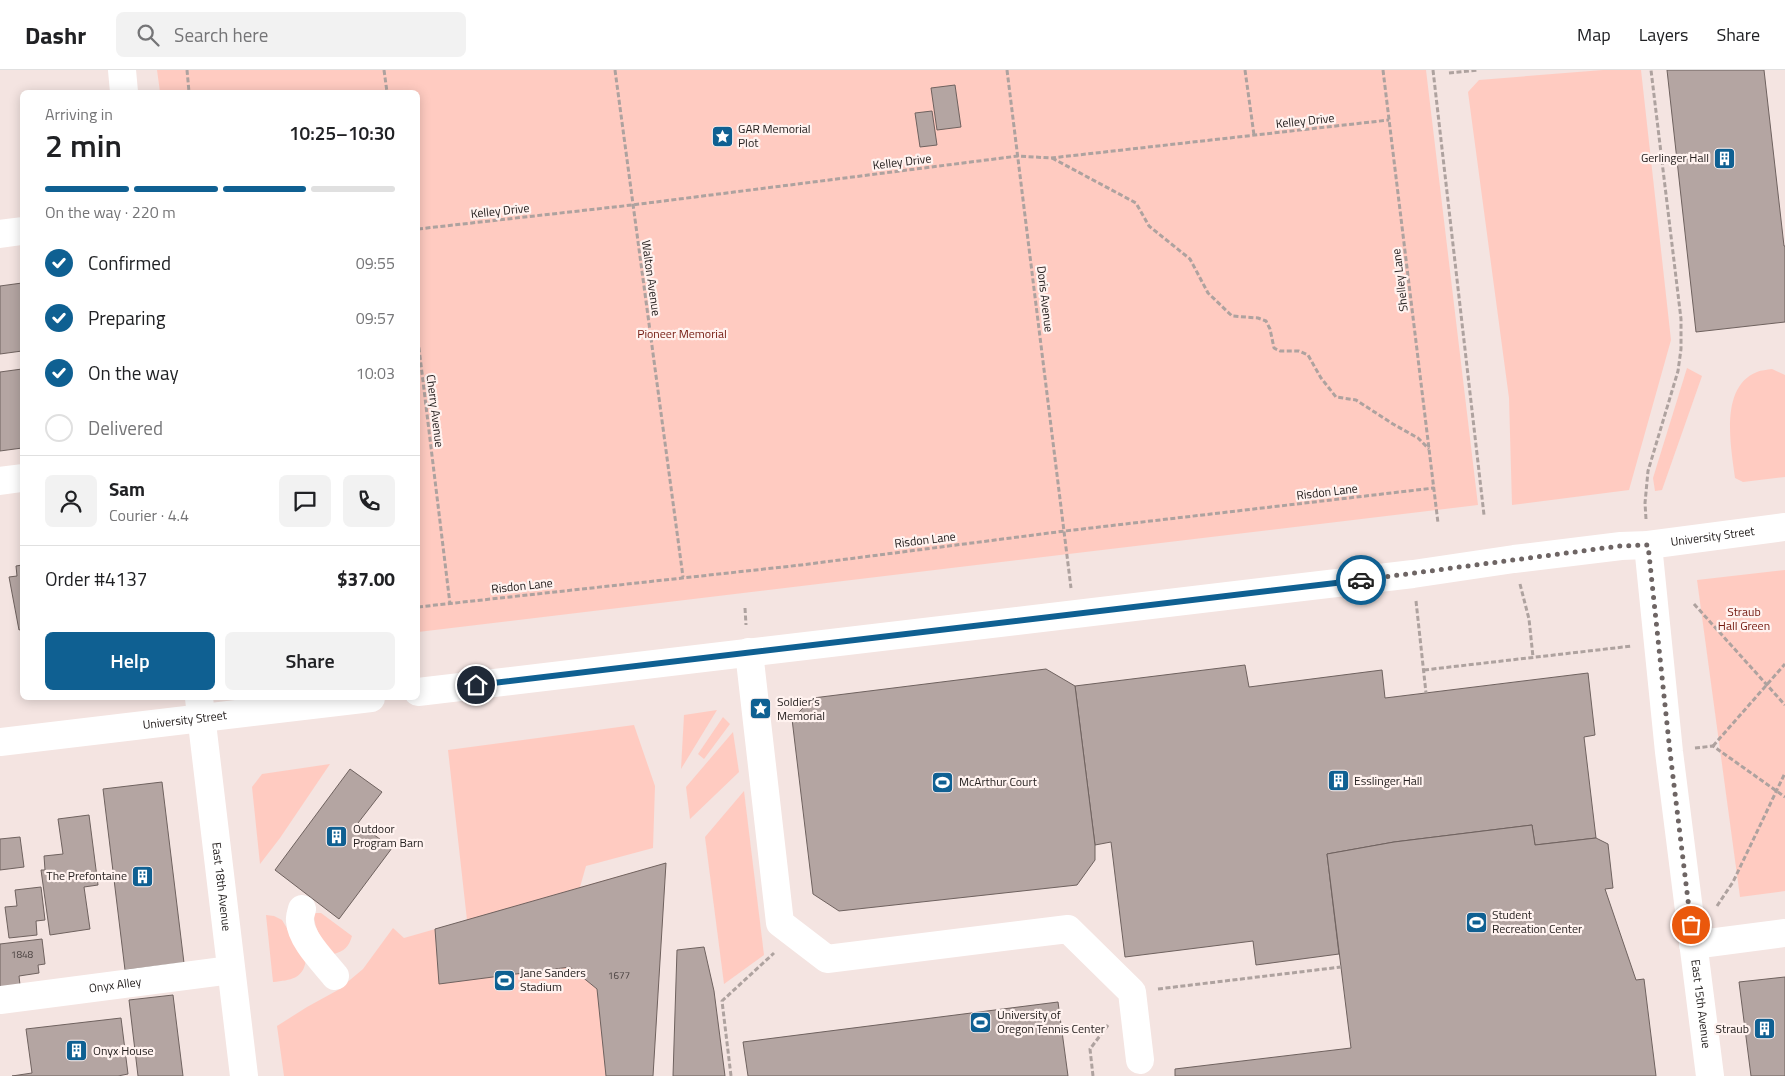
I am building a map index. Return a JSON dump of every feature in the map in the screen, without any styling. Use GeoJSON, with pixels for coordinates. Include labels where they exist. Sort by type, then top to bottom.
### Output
{"type":"FeatureCollection","features":[{"type":"Feature","properties":{"kind":"street"},"geometry":{"type":"LineString","coordinates":[[122,70],[124,90]]}},
{"type":"Feature","properties":{"kind":"street"},"geometry":{"type":"LineString","coordinates":[[0,234],[20,231]]}},
{"type":"Feature","properties":{"kind":"street"},"geometry":{"type":"LineString","coordinates":[[0,480],[20,478]]}},
{"type":"Feature","properties":{"kind":"street","name":"University Street"},"geometry":{"type":"LineString","coordinates":[[420,692],[1413,574],[1514,559],[1620,546],[1648,545],[1785,527]]}},
{"type":"Feature","properties":{"kind":"street","name":"East 15th Avenue"},"geometry":{"type":"LineString","coordinates":[[1648,545],[1670,752],[1710,1076]]}},
{"type":"Feature","properties":{"kind":"street"},"geometry":{"type":"LineString","coordinates":[[749,652],[780,923],[826,959],[1068,929],[1132,992],[1140,1060]]}},
{"type":"Feature","properties":{"kind":"street","name":"University Street"},"geometry":{"type":"LineString","coordinates":[[0,742],[201,708],[336,700]]}},
{"type":"Feature","properties":{"kind":"street","name":"East 18th Avenue"},"geometry":{"type":"LineString","coordinates":[[201,708],[244,1076]]}},
{"type":"Feature","properties":{"kind":"street"},"geometry":{"type":"LineString","coordinates":[[302,909],[300,921],[304,934],[317,956],[336,976]]}},
{"type":"Feature","properties":{"kind":"street"},"geometry":{"type":"LineString","coordinates":[[1693,945],[1785,933]]}},
{"type":"Feature","properties":{"kind":"street","name":"Onyx Alley"},"geometry":{"type":"LineString","coordinates":[[0,1000],[231,970]]}},
{"type":"Feature","properties":{"kind":"path"},"geometry":{"type":"LineString","coordinates":[[187,70],[189,90]]}},
{"type":"Feature","properties":{"kind":"path"},"geometry":{"type":"LineString","coordinates":[[384,70],[387,90]]}},
{"type":"Feature","properties":{"kind":"path","name":"Walton Avenue"},"geometry":{"type":"LineString","coordinates":[[615,70],[683,577]]}},
{"type":"Feature","properties":{"kind":"path","name":"Doris Avenue"},"geometry":{"type":"LineString","coordinates":[[1007,70],[1066,531],[1068,562]]}},
{"type":"Feature","properties":{"kind":"path"},"geometry":{"type":"LineString","coordinates":[[1245,70],[1254,135]]}},
{"type":"Feature","properties":{"kind":"path","name":"Shelley Lane"},"geometry":{"type":"LineString","coordinates":[[1383,70],[1438,523]]}},
{"type":"Feature","properties":{"kind":"path"},"geometry":{"type":"LineString","coordinates":[[1433,70],[1484,515]]}},
{"type":"Feature","properties":{"kind":"path"},"geometry":{"type":"LineString","coordinates":[[1450,73],[1478,70]]}},
{"type":"Feature","properties":{"kind":"path"},"geometry":{"type":"LineString","coordinates":[[1648,545],[1645,503],[1648,471],[1678,371],[1681,348],[1681,319],[1651,70]]}},
{"type":"Feature","properties":{"kind":"path","name":"Kelley Drive"},"geometry":{"type":"LineString","coordinates":[[420,229],[632,205],[1018,156],[1050,158],[1389,120]]}},
{"type":"Feature","properties":{"kind":"path"},"geometry":{"type":"LineString","coordinates":[[1050,158],[1136,203],[1149,226],[1190,259],[1208,293],[1232,316],[1258,318],[1266,321],[1270,328],[1274,348],[1280,351],[1299,350],[1308,355],[1321,378],[1336,397],[1356,400],[1418,438],[1429,449]]}},
{"type":"Feature","properties":{"kind":"path","name":"Cherry Avenue"},"geometry":{"type":"LineString","coordinates":[[420,356],[450,604]]}},
{"type":"Feature","properties":{"kind":"path","name":"Risdon Lane"},"geometry":{"type":"LineString","coordinates":[[420,608],[801,565],[1066,531],[1434,488]]}},
{"type":"Feature","properties":{"kind":"path"},"geometry":{"type":"LineString","coordinates":[[1514,559],[1529,619],[1533,657]]}},
{"type":"Feature","properties":{"kind":"path"},"geometry":{"type":"LineString","coordinates":[[1413,574],[1426,693]]}},
{"type":"Feature","properties":{"kind":"path"},"geometry":{"type":"LineString","coordinates":[[1694,604],[1785,705]]}},
{"type":"Feature","properties":{"kind":"path"},"geometry":{"type":"LineString","coordinates":[[1424,670],[1658,642]]}},
{"type":"Feature","properties":{"kind":"path"},"geometry":{"type":"LineString","coordinates":[[1670,752],[1713,746],[1785,664]]}},
{"type":"Feature","properties":{"kind":"path"},"geometry":{"type":"LineString","coordinates":[[1713,746],[1785,797]]}},
{"type":"Feature","properties":{"kind":"path"},"geometry":{"type":"LineString","coordinates":[[1693,945],[1732,882],[1785,773]]}},
{"type":"Feature","properties":{"kind":"path"},"geometry":{"type":"LineString","coordinates":[[731,1076],[722,1000],[795,935]]}},
{"type":"Feature","properties":{"kind":"path"},"geometry":{"type":"LineString","coordinates":[[1093,1076],[1090,1049],[1132,992],[1341,966]]}},
{"type":"Feature","properties":{"kind":"green space","name":"Pioneer Memorial"},"geometry":{"type":"Polygon","coordinates":[[[157,70],[1426,70],[1478,505],[420,632],[420,90],[160,90],[157,70]]]}},
{"type":"Feature","properties":{"kind":"green space"},"geometry":{"type":"Polygon","coordinates":[[[1603,70],[1641,70],[1671,340],[1629,490],[1512,505],[1509,398],[1468,92],[1479,80],[1603,70]]]}},
{"type":"Feature","properties":{"kind":"green space"},"geometry":{"type":"Polygon","coordinates":[[[1687,368],[1702,376],[1662,490],[1655,491],[1653,478],[1687,368]]]}},
{"type":"Feature","properties":{"kind":"green space"},"geometry":{"type":"Polygon","coordinates":[[[1772,369],[1785,375],[1785,477],[1743,482],[1735,478],[1731,450],[1730,419],[1732,404],[1737,391],[1745,380],[1759,371],[1772,369]]]}},
{"type":"Feature","properties":{"kind":"green space","name":"Straub Hall Green"},"geometry":{"type":"Polygon","coordinates":[[[1785,570],[1785,891],[1740,897],[1697,580],[1785,570]]]}},
{"type":"Feature","properties":{"kind":"green space"},"geometry":{"type":"Polygon","coordinates":[[[717,710],[681,769],[684,715],[717,710]]]}},
{"type":"Feature","properties":{"kind":"green space"},"geometry":{"type":"Polygon","coordinates":[[[723,717],[730,724],[704,759],[698,754],[723,717]]]}},
{"type":"Feature","properties":{"kind":"green space","name":"Jane Sanders Stadium"},"geometry":{"type":"Polygon","coordinates":[[[634,725],[655,786],[653,848],[586,866],[580,887],[666,863],[653,1076],[284,1076],[277,1026],[338,990],[363,969],[393,928],[404,938],[467,920],[448,750],[634,725]]]}},
{"type":"Feature","properties":{"kind":"green space"},"geometry":{"type":"Polygon","coordinates":[[[733,732],[739,772],[690,819],[686,787],[733,732]]]}},
{"type":"Feature","properties":{"kind":"green space"},"geometry":{"type":"Polygon","coordinates":[[[330,764],[260,864],[252,787],[262,774],[330,764]]]}},
{"type":"Feature","properties":{"kind":"green space"},"geometry":{"type":"Polygon","coordinates":[[[744,791],[764,955],[724,984],[705,837],[744,791]]]}},
{"type":"Feature","properties":{"kind":"green space"},"geometry":{"type":"Polygon","coordinates":[[[314,913],[321,913],[352,936],[346,948],[334,954],[317,930],[314,913]]]}},
{"type":"Feature","properties":{"kind":"green space"},"geometry":{"type":"Polygon","coordinates":[[[266,915],[282,920],[306,960],[299,975],[273,982],[266,915]]]}},
{"type":"Feature","properties":{"kind":"building","name":"Gerlinger Hall"},"geometry":{"type":"Polygon","coordinates":[[[1667,70],[1764,70],[1785,246],[1785,322],[1696,332],[1667,70]]]}},
{"type":"Feature","properties":{"kind":"building"},"geometry":{"type":"Polygon","coordinates":[[[955,85],[961,127],[937,130],[931,88],[955,85]]]}},
{"type":"Feature","properties":{"kind":"building"},"geometry":{"type":"Polygon","coordinates":[[[932,111],[937,145],[920,147],[915,113],[932,111]]]}},
{"type":"Feature","properties":{"kind":"building"},"geometry":{"type":"Polygon","coordinates":[[[20,283],[20,351],[0,354],[0,286],[20,283]]]}},
{"type":"Feature","properties":{"kind":"building"},"geometry":{"type":"Polygon","coordinates":[[[20,369],[20,448],[0,451],[0,372],[20,369]]]}},
{"type":"Feature","properties":{"kind":"building"},"geometry":{"type":"Polygon","coordinates":[[[20,565],[19,630],[9,577],[17,576],[16,566],[20,565]]]}},
{"type":"Feature","properties":{"kind":"building","name":"Esslinger Hall"},"geometry":{"type":"Polygon","coordinates":[[[1245,665],[1249,687],[1382,670],[1385,698],[1588,673],[1595,735],[1584,737],[1596,838],[1535,845],[1532,825],[1394,842],[1327,854],[1339,954],[1256,965],[1253,941],[1125,957],[1111,842],[1095,845],[1075,686],[1245,665]]]}},
{"type":"Feature","properties":{"kind":"building","name":"McArthur Court"},"geometry":{"type":"Polygon","coordinates":[[[1046,669],[1075,686],[1095,845],[1095,860],[1077,885],[839,911],[813,894],[792,719],[813,698],[1046,669]]]}},
{"type":"Feature","properties":{"kind":"building","name":"Outdoor Program Barn"},"geometry":{"type":"Polygon","coordinates":[[[350,769],[382,792],[358,823],[392,848],[339,919],[275,870],[350,769]]]}},
{"type":"Feature","properties":{"kind":"building","name":"The Prefontaine"},"geometry":{"type":"Polygon","coordinates":[[[162,782],[184,963],[125,970],[103,789],[162,782]]]}},
{"type":"Feature","properties":{"kind":"building"},"geometry":{"type":"Polygon","coordinates":[[[89,815],[98,885],[84,887],[90,929],[50,935],[41,870],[45,870],[44,856],[63,854],[58,819],[89,815]]]}},
{"type":"Feature","properties":{"kind":"building","name":"Student Recreation Center"},"geometry":{"type":"Polygon","coordinates":[[[1532,825],[1535,845],[1596,838],[1608,844],[1613,888],[1605,889],[1636,980],[1644,979],[1656,1076],[1175,1076],[1175,1069],[1351,1048],[1327,854],[1394,842],[1532,825]]]}},
{"type":"Feature","properties":{"kind":"building"},"geometry":{"type":"Polygon","coordinates":[[[20,837],[24,867],[0,870],[0,839],[20,837]]]}},
{"type":"Feature","properties":{"kind":"building"},"geometry":{"type":"Polygon","coordinates":[[[666,863],[653,1076],[606,1076],[597,989],[570,967],[439,984],[435,929],[666,863]]]}},
{"type":"Feature","properties":{"kind":"building"},"geometry":{"type":"Polygon","coordinates":[[[41,887],[45,920],[36,921],[37,935],[9,938],[5,907],[17,906],[15,890],[41,887]]]}},
{"type":"Feature","properties":{"kind":"building"},"geometry":{"type":"Polygon","coordinates":[[[42,939],[45,964],[38,965],[39,973],[19,976],[20,985],[0,988],[0,944],[42,939]]]}},
{"type":"Feature","properties":{"kind":"building"},"geometry":{"type":"Polygon","coordinates":[[[704,947],[714,991],[725,1076],[673,1076],[677,950],[704,947]]]}},
{"type":"Feature","properties":{"kind":"building","name":"Straub"},"geometry":{"type":"Polygon","coordinates":[[[1785,977],[1785,1076],[1751,1076],[1739,982],[1785,977]]]}},
{"type":"Feature","properties":{"kind":"building"},"geometry":{"type":"Polygon","coordinates":[[[173,995],[183,1076],[138,1076],[129,1000],[173,995]]]}},
{"type":"Feature","properties":{"kind":"building","name":"University of Oregon Tennis Center"},"geometry":{"type":"Polygon","coordinates":[[[1058,1002],[1068,1076],[748,1076],[743,1042],[1058,1002]]]}},
{"type":"Feature","properties":{"kind":"building","name":"Onyx House"},"geometry":{"type":"Polygon","coordinates":[[[121,1018],[128,1074],[118,1076],[12,1076],[32,1073],[26,1029],[121,1018]]]}},
{"type":"Feature","properties":{"kind":"way so far"},"geometry":{"type":"LineString","coordinates":[[1361,580],[1620,546],[1648,545],[1691,925]]}},
{"type":"Feature","properties":{"kind":"place","name":"GAR Memorial Plot"},"geometry":{"type":"Point","coordinates":[722,136]}},
{"type":"Feature","properties":{"kind":"place","name":"Gerlinger Hall"},"geometry":{"type":"Point","coordinates":[1725,158]}},
{"type":"Feature","properties":{"kind":"place","name":"Soldier’s Memorial"},"geometry":{"type":"Point","coordinates":[761,709]}},
{"type":"Feature","properties":{"kind":"place","name":"Esslinger Hall"},"geometry":{"type":"Point","coordinates":[1338,781]}},
{"type":"Feature","properties":{"kind":"place","name":"McArthur Court"},"geometry":{"type":"Point","coordinates":[943,782]}},
{"type":"Feature","properties":{"kind":"place","name":"Outdoor Program Barn"},"geometry":{"type":"Point","coordinates":[337,836]}},
{"type":"Feature","properties":{"kind":"place","name":"The Prefontaine"},"geometry":{"type":"Point","coordinates":[143,876]}},
{"type":"Feature","properties":{"kind":"place","name":"Student Recreation Center"},"geometry":{"type":"Point","coordinates":[1476,922]}},
{"type":"Feature","properties":{"kind":"place","name":"Jane Sanders Stadium"},"geometry":{"type":"Point","coordinates":[504,980]}},
{"type":"Feature","properties":{"kind":"place","name":"University of Oregon Tennis Center"},"geometry":{"type":"Point","coordinates":[981,1022]}},
{"type":"Feature","properties":{"kind":"place","name":"Straub"},"geometry":{"type":"Point","coordinates":[1765,1029]}},
{"type":"Feature","properties":{"kind":"place","name":"Onyx House"},"geometry":{"type":"Point","coordinates":[77,1051]}},
{"type":"Feature","properties":{"kind":"route"},"geometry":{"type":"LineString","coordinates":[[476,685],[1361,580]]}}]}
